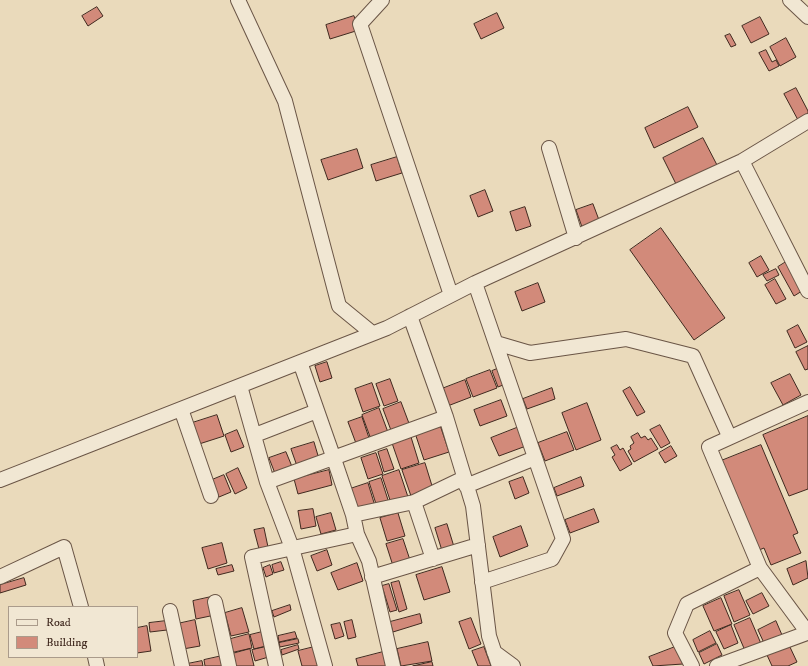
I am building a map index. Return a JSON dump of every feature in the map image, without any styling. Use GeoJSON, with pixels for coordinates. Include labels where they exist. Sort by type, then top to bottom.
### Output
{"type":"FeatureCollection","features":[{"type":"Feature","properties":{"kind":"street"},"geometry":{"type":"LineString","coordinates":[[238,0],[285,101],[339,306],[372,334]]}},
{"type":"Feature","properties":{"kind":"street"},"geometry":{"type":"LineString","coordinates":[[382,0],[360,24],[451,295]]}},
{"type":"Feature","properties":{"kind":"street"},"geometry":{"type":"LineString","coordinates":[[790,0],[808,17]]}},
{"type":"Feature","properties":{"kind":"street"},"geometry":{"type":"LineString","coordinates":[[0,480],[372,334],[475,283],[742,161],[808,121]]}},
{"type":"Feature","properties":{"kind":"street"},"geometry":{"type":"LineString","coordinates":[[549,148],[576,238]]}},
{"type":"Feature","properties":{"kind":"street"},"geometry":{"type":"LineString","coordinates":[[742,161],[808,291]]}},
{"type":"Feature","properties":{"kind":"street"},"geometry":{"type":"LineString","coordinates":[[475,283],[563,539],[552,559],[482,582]]}},
{"type":"Feature","properties":{"kind":"street"},"geometry":{"type":"LineString","coordinates":[[410,316],[446,417],[473,506],[489,636],[499,666]]}},
{"type":"Feature","properties":{"kind":"street"},"geometry":{"type":"LineString","coordinates":[[496,343],[530,354],[626,339],[693,356],[729,436]]}},
{"type":"Feature","properties":{"kind":"street"},"geometry":{"type":"LineString","coordinates":[[300,362],[353,514],[357,534],[369,561],[393,666]]}},
{"type":"Feature","properties":{"kind":"street"},"geometry":{"type":"LineString","coordinates":[[240,386],[267,482],[292,548],[325,666]]}},
{"type":"Feature","properties":{"kind":"street"},"geometry":{"type":"LineString","coordinates":[[717,666],[808,633],[760,568],[709,446],[808,402]]}},
{"type":"Feature","properties":{"kind":"street"},"geometry":{"type":"LineString","coordinates":[[181,409],[211,496]]}},
{"type":"Feature","properties":{"kind":"street"},"geometry":{"type":"LineString","coordinates":[[255,435],[317,411]]}},
{"type":"Feature","properties":{"kind":"street"},"geometry":{"type":"LineString","coordinates":[[267,482],[334,459],[446,417]]}},
{"type":"Feature","properties":{"kind":"street"},"geometry":{"type":"LineString","coordinates":[[353,514],[414,502],[465,482],[535,458]]}},
{"type":"Feature","properties":{"kind":"street"},"geometry":{"type":"LineString","coordinates":[[414,502],[433,558]]}},
{"type":"Feature","properties":{"kind":"street"},"geometry":{"type":"LineString","coordinates":[[276,666],[252,557],[357,534]]}},
{"type":"Feature","properties":{"kind":"street"},"geometry":{"type":"LineString","coordinates":[[372,577],[478,545]]}},
{"type":"Feature","properties":{"kind":"street"},"geometry":{"type":"LineString","coordinates":[[0,577],[64,547],[81,606]]}},
{"type":"Feature","properties":{"kind":"street"},"geometry":{"type":"LineString","coordinates":[[692,666],[675,633],[687,604],[760,568]]}},
{"type":"Feature","properties":{"kind":"street"},"geometry":{"type":"LineString","coordinates":[[215,602],[229,666]]}},
{"type":"Feature","properties":{"kind":"street"},"geometry":{"type":"LineString","coordinates":[[170,611],[182,666]]}},
{"type":"Feature","properties":{"kind":"street"},"geometry":{"type":"LineString","coordinates":[[494,652],[513,666]]}},
{"type":"Feature","properties":{"kind":"building"},"geometry":{"type":"Polygon","coordinates":[[[97,7],[103,16],[88,26],[82,16],[97,7]]]}},
{"type":"Feature","properties":{"kind":"building"},"geometry":{"type":"Polygon","coordinates":[[[497,13],[504,28],[481,39],[474,24],[497,13]]]}},
{"type":"Feature","properties":{"kind":"building"},"geometry":{"type":"Polygon","coordinates":[[[354,16],[359,30],[330,39],[326,25],[354,16]]]}},
{"type":"Feature","properties":{"kind":"building"},"geometry":{"type":"Polygon","coordinates":[[[760,17],[769,34],[751,43],[742,26],[760,17]]]}},
{"type":"Feature","properties":{"kind":"building"},"geometry":{"type":"Polygon","coordinates":[[[730,34],[736,45],[731,47],[725,36],[730,34]]]}},
{"type":"Feature","properties":{"kind":"building"},"geometry":{"type":"Polygon","coordinates":[[[786,38],[796,57],[780,66],[770,47],[786,38]]]}},
{"type":"Feature","properties":{"kind":"building"},"geometry":{"type":"Polygon","coordinates":[[[766,50],[772,62],[776,60],[779,66],[769,71],[759,53],[766,50]]]}},
{"type":"Feature","properties":{"kind":"building"},"geometry":{"type":"Polygon","coordinates":[[[796,88],[808,111],[808,115],[798,120],[784,94],[796,88]]]}},
{"type":"Feature","properties":{"kind":"building"},"geometry":{"type":"Polygon","coordinates":[[[688,107],[698,127],[654,148],[645,128],[688,107]]]}},
{"type":"Feature","properties":{"kind":"building"},"geometry":{"type":"Polygon","coordinates":[[[703,138],[717,165],[677,186],[663,158],[703,138]]]}},
{"type":"Feature","properties":{"kind":"building"},"geometry":{"type":"Polygon","coordinates":[[[357,149],[363,168],[328,180],[321,160],[357,149]]]}},
{"type":"Feature","properties":{"kind":"building"},"geometry":{"type":"Polygon","coordinates":[[[397,157],[402,173],[376,181],[371,165],[397,157]]]}},
{"type":"Feature","properties":{"kind":"building"},"geometry":{"type":"Polygon","coordinates":[[[485,190],[493,211],[478,217],[470,196],[485,190]]]}},
{"type":"Feature","properties":{"kind":"building"},"geometry":{"type":"Polygon","coordinates":[[[593,204],[599,220],[582,227],[576,210],[593,204]]]}},
{"type":"Feature","properties":{"kind":"building"},"geometry":{"type":"Polygon","coordinates":[[[525,207],[531,226],[516,231],[510,212],[525,207]]]}},
{"type":"Feature","properties":{"kind":"building"},"geometry":{"type":"Polygon","coordinates":[[[661,228],[725,318],[694,340],[630,250],[661,228]]]}},
{"type":"Feature","properties":{"kind":"building"},"geometry":{"type":"Polygon","coordinates":[[[761,256],[769,270],[757,277],[749,263],[761,256]]]}},
{"type":"Feature","properties":{"kind":"building"},"geometry":{"type":"Polygon","coordinates":[[[786,262],[802,291],[794,296],[778,267],[786,262]]]}},
{"type":"Feature","properties":{"kind":"building"},"geometry":{"type":"Polygon","coordinates":[[[776,269],[779,275],[767,281],[763,275],[776,269]]]}},
{"type":"Feature","properties":{"kind":"building"},"geometry":{"type":"Polygon","coordinates":[[[775,279],[786,299],[776,304],[765,285],[775,279]]]}},
{"type":"Feature","properties":{"kind":"building"},"geometry":{"type":"Polygon","coordinates":[[[538,283],[545,302],[522,311],[515,292],[538,283]]]}},
{"type":"Feature","properties":{"kind":"building"},"geometry":{"type":"Polygon","coordinates":[[[798,325],[807,342],[795,348],[787,331],[798,325]]]}},
{"type":"Feature","properties":{"kind":"building"},"geometry":{"type":"Polygon","coordinates":[[[808,346],[808,369],[805,370],[796,352],[808,346]]]}},
{"type":"Feature","properties":{"kind":"building"},"geometry":{"type":"Polygon","coordinates":[[[327,362],[332,378],[320,382],[315,366],[327,362]]]}},
{"type":"Feature","properties":{"kind":"building"},"geometry":{"type":"Polygon","coordinates":[[[502,367],[508,383],[498,387],[492,371],[502,367]]]}},
{"type":"Feature","properties":{"kind":"building"},"geometry":{"type":"Polygon","coordinates":[[[490,370],[497,388],[473,397],[466,379],[490,370]]]}},
{"type":"Feature","properties":{"kind":"building"},"geometry":{"type":"Polygon","coordinates":[[[790,374],[801,395],[783,405],[771,383],[790,374]]]}},
{"type":"Feature","properties":{"kind":"building"},"geometry":{"type":"Polygon","coordinates":[[[390,379],[398,401],[384,406],[376,384],[390,379]]]}},
{"type":"Feature","properties":{"kind":"building"},"geometry":{"type":"Polygon","coordinates":[[[465,380],[471,397],[445,407],[439,390],[465,380]]]}},
{"type":"Feature","properties":{"kind":"building"},"geometry":{"type":"Polygon","coordinates":[[[372,383],[380,406],[363,412],[355,389],[372,383]]]}},
{"type":"Feature","properties":{"kind":"building"},"geometry":{"type":"Polygon","coordinates":[[[630,387],[645,412],[637,416],[623,391],[630,387]]]}},
{"type":"Feature","properties":{"kind":"building"},"geometry":{"type":"Polygon","coordinates":[[[552,388],[555,399],[527,409],[523,399],[552,388]]]}},
{"type":"Feature","properties":{"kind":"building"},"geometry":{"type":"Polygon","coordinates":[[[501,400],[507,416],[480,426],[474,410],[501,400]]]}},
{"type":"Feature","properties":{"kind":"building"},"geometry":{"type":"Polygon","coordinates":[[[401,402],[410,426],[392,433],[383,409],[401,402]]]}},
{"type":"Feature","properties":{"kind":"building"},"geometry":{"type":"Polygon","coordinates":[[[587,403],[601,440],[576,450],[562,413],[587,403]]]}},
{"type":"Feature","properties":{"kind":"building"},"geometry":{"type":"Polygon","coordinates":[[[379,408],[389,435],[372,442],[362,415],[379,408]]]}},
{"type":"Feature","properties":{"kind":"building"},"geometry":{"type":"Polygon","coordinates":[[[217,415],[224,436],[196,445],[189,424],[217,415]]]}},
{"type":"Feature","properties":{"kind":"building"},"geometry":{"type":"Polygon","coordinates":[[[808,416],[808,489],[789,496],[763,435],[808,416]]]}},
{"type":"Feature","properties":{"kind":"building"},"geometry":{"type":"Polygon","coordinates":[[[362,417],[370,441],[357,446],[348,422],[362,417]]]}},
{"type":"Feature","properties":{"kind":"building"},"geometry":{"type":"Polygon","coordinates":[[[439,422],[449,452],[424,460],[414,430],[439,422]]]}},
{"type":"Feature","properties":{"kind":"building"},"geometry":{"type":"Polygon","coordinates":[[[660,425],[670,443],[661,448],[650,430],[660,425]]]}},
{"type":"Feature","properties":{"kind":"building"},"geometry":{"type":"Polygon","coordinates":[[[519,427],[526,446],[499,456],[491,438],[519,427]]]}},
{"type":"Feature","properties":{"kind":"building"},"geometry":{"type":"Polygon","coordinates":[[[237,430],[244,447],[231,452],[225,435],[237,430]]]}},
{"type":"Feature","properties":{"kind":"building"},"geometry":{"type":"Polygon","coordinates":[[[567,432],[574,450],[545,461],[538,443],[567,432]]]}},
{"type":"Feature","properties":{"kind":"building"},"geometry":{"type":"Polygon","coordinates":[[[638,433],[641,438],[645,436],[648,440],[651,438],[658,449],[634,462],[628,451],[631,449],[630,446],[634,443],[631,437],[638,433]]]}},
{"type":"Feature","properties":{"kind":"building"},"geometry":{"type":"Polygon","coordinates":[[[411,437],[419,463],[401,469],[392,443],[411,437]]]}},
{"type":"Feature","properties":{"kind":"building"},"geometry":{"type":"Polygon","coordinates":[[[314,442],[319,459],[297,466],[291,449],[314,442]]]}},
{"type":"Feature","properties":{"kind":"building"},"geometry":{"type":"Polygon","coordinates":[[[617,445],[620,450],[623,448],[632,464],[620,471],[612,457],[615,455],[611,448],[617,445]]]}},
{"type":"Feature","properties":{"kind":"building"},"geometry":{"type":"Polygon","coordinates":[[[761,445],[798,533],[793,535],[801,553],[771,565],[764,548],[759,550],[721,461],[761,445]]]}},
{"type":"Feature","properties":{"kind":"building"},"geometry":{"type":"Polygon","coordinates":[[[671,446],[677,456],[665,463],[659,453],[671,446]]]}},
{"type":"Feature","properties":{"kind":"building"},"geometry":{"type":"Polygon","coordinates":[[[387,449],[394,469],[384,472],[378,452],[387,449]]]}},
{"type":"Feature","properties":{"kind":"building"},"geometry":{"type":"Polygon","coordinates":[[[286,452],[293,469],[276,476],[269,458],[286,452]]]}},
{"type":"Feature","properties":{"kind":"building"},"geometry":{"type":"Polygon","coordinates":[[[376,453],[383,474],[368,479],[361,458],[376,453]]]}},
{"type":"Feature","properties":{"kind":"building"},"geometry":{"type":"Polygon","coordinates":[[[425,463],[433,489],[411,496],[402,470],[425,463]]]}},
{"type":"Feature","properties":{"kind":"building"},"geometry":{"type":"Polygon","coordinates":[[[238,468],[247,488],[235,494],[226,474],[238,468]]]}},
{"type":"Feature","properties":{"kind":"building"},"geometry":{"type":"Polygon","coordinates":[[[329,470],[332,485],[298,494],[294,479],[329,470]]]}},
{"type":"Feature","properties":{"kind":"building"},"geometry":{"type":"Polygon","coordinates":[[[399,470],[408,497],[391,503],[382,476],[399,470]]]}},
{"type":"Feature","properties":{"kind":"building"},"geometry":{"type":"Polygon","coordinates":[[[224,475],[231,492],[219,497],[212,480],[224,475]]]}},
{"type":"Feature","properties":{"kind":"building"},"geometry":{"type":"Polygon","coordinates":[[[523,477],[529,493],[515,499],[509,482],[523,477]]]}},
{"type":"Feature","properties":{"kind":"building"},"geometry":{"type":"Polygon","coordinates":[[[581,477],[584,486],[557,496],[554,488],[581,477]]]}},
{"type":"Feature","properties":{"kind":"building"},"geometry":{"type":"Polygon","coordinates":[[[381,478],[389,503],[377,507],[369,482],[381,478]]]}},
{"type":"Feature","properties":{"kind":"building"},"geometry":{"type":"Polygon","coordinates":[[[368,483],[375,506],[358,511],[350,489],[368,483]]]}},
{"type":"Feature","properties":{"kind":"building"},"geometry":{"type":"Polygon","coordinates":[[[313,509],[316,526],[301,529],[298,511],[313,509]]]}},
{"type":"Feature","properties":{"kind":"building"},"geometry":{"type":"Polygon","coordinates":[[[594,509],[599,522],[570,533],[565,520],[594,509]]]}},
{"type":"Feature","properties":{"kind":"building"},"geometry":{"type":"Polygon","coordinates":[[[331,513],[336,530],[321,534],[316,517],[331,513]]]}},
{"type":"Feature","properties":{"kind":"building"},"geometry":{"type":"Polygon","coordinates":[[[398,513],[405,536],[387,541],[380,518],[398,513]]]}},
{"type":"Feature","properties":{"kind":"building"},"geometry":{"type":"Polygon","coordinates":[[[447,524],[455,550],[443,554],[435,528],[447,524]]]}},
{"type":"Feature","properties":{"kind":"building"},"geometry":{"type":"Polygon","coordinates":[[[521,526],[528,546],[500,557],[493,537],[521,526]]]}},
{"type":"Feature","properties":{"kind":"building"},"geometry":{"type":"Polygon","coordinates":[[[264,528],[268,547],[259,549],[254,530],[264,528]]]}},
{"type":"Feature","properties":{"kind":"building"},"geometry":{"type":"Polygon","coordinates":[[[403,539],[411,563],[394,569],[386,544],[403,539]]]}},
{"type":"Feature","properties":{"kind":"building"},"geometry":{"type":"Polygon","coordinates":[[[222,543],[227,563],[208,569],[202,548],[222,543]]]}},
{"type":"Feature","properties":{"kind":"building"},"geometry":{"type":"Polygon","coordinates":[[[327,550],[332,565],[317,571],[311,556],[327,550]]]}},
{"type":"Feature","properties":{"kind":"building"},"geometry":{"type":"Polygon","coordinates":[[[806,561],[808,578],[793,585],[787,569],[806,561]]]}},
{"type":"Feature","properties":{"kind":"building"},"geometry":{"type":"Polygon","coordinates":[[[281,562],[284,570],[274,573],[272,565],[281,562]]]}},
{"type":"Feature","properties":{"kind":"building"},"geometry":{"type":"Polygon","coordinates":[[[357,563],[363,581],[338,590],[331,573],[357,563]]]}},
{"type":"Feature","properties":{"kind":"building"},"geometry":{"type":"Polygon","coordinates":[[[232,565],[234,571],[218,575],[216,569],[232,565]]]}},
{"type":"Feature","properties":{"kind":"building"},"geometry":{"type":"Polygon","coordinates":[[[270,565],[273,574],[266,577],[263,568],[270,565]]]}},
{"type":"Feature","properties":{"kind":"building"},"geometry":{"type":"Polygon","coordinates":[[[442,567],[450,592],[424,600],[416,575],[442,567]]]}},
{"type":"Feature","properties":{"kind":"building"},"geometry":{"type":"Polygon","coordinates":[[[24,578],[26,585],[0,593],[0,585],[24,578]]]}},
{"type":"Feature","properties":{"kind":"building"},"geometry":{"type":"Polygon","coordinates":[[[399,581],[407,609],[399,612],[391,583],[399,581]]]}},
{"type":"Feature","properties":{"kind":"building"},"geometry":{"type":"Polygon","coordinates":[[[389,584],[397,610],[390,612],[382,586],[389,584]]]}},
{"type":"Feature","properties":{"kind":"building"},"geometry":{"type":"Polygon","coordinates":[[[739,590],[750,615],[734,622],[724,596],[739,590]]]}},
{"type":"Feature","properties":{"kind":"building"},"geometry":{"type":"Polygon","coordinates":[[[762,593],[769,606],[753,614],[746,601],[762,593]]]}},
{"type":"Feature","properties":{"kind":"building"},"geometry":{"type":"Polygon","coordinates":[[[211,597],[215,615],[196,619],[193,601],[211,597]]]}},
{"type":"Feature","properties":{"kind":"building"},"geometry":{"type":"Polygon","coordinates":[[[721,598],[732,624],[714,631],[703,606],[721,598]]]}},
{"type":"Feature","properties":{"kind":"building"},"geometry":{"type":"Polygon","coordinates":[[[290,605],[291,610],[274,617],[272,611],[290,605]]]}},
{"type":"Feature","properties":{"kind":"building"},"geometry":{"type":"Polygon","coordinates":[[[242,608],[249,632],[231,636],[225,613],[242,608]]]}},
{"type":"Feature","properties":{"kind":"building"},"geometry":{"type":"Polygon","coordinates":[[[420,614],[422,623],[393,632],[390,622],[420,614]]]}},
{"type":"Feature","properties":{"kind":"building"},"geometry":{"type":"Polygon","coordinates":[[[471,618],[481,644],[469,649],[459,622],[471,618]]]}},
{"type":"Feature","properties":{"kind":"building"},"geometry":{"type":"Polygon","coordinates":[[[750,618],[762,646],[746,653],[734,625],[750,618]]]}},
{"type":"Feature","properties":{"kind":"building"},"geometry":{"type":"Polygon","coordinates":[[[195,620],[200,646],[183,649],[177,624],[195,620]]]}},
{"type":"Feature","properties":{"kind":"building"},"geometry":{"type":"Polygon","coordinates":[[[352,620],[356,637],[348,639],[344,622],[352,620]]]}},
{"type":"Feature","properties":{"kind":"building"},"geometry":{"type":"Polygon","coordinates":[[[166,621],[167,630],[150,632],[149,623],[166,621]]]}},
{"type":"Feature","properties":{"kind":"building"},"geometry":{"type":"Polygon","coordinates":[[[776,621],[782,635],[764,643],[758,630],[776,621]]]}},
{"type":"Feature","properties":{"kind":"building"},"geometry":{"type":"Polygon","coordinates":[[[340,623],[344,636],[335,639],[331,625],[340,623]]]}},
{"type":"Feature","properties":{"kind":"building"},"geometry":{"type":"Polygon","coordinates":[[[731,625],[738,643],[724,649],[716,632],[731,625]]]}},
{"type":"Feature","properties":{"kind":"building"},"geometry":{"type":"Polygon","coordinates":[[[147,626],[151,651],[138,653],[138,628],[147,626]]]}},
{"type":"Feature","properties":{"kind":"building"},"geometry":{"type":"Polygon","coordinates":[[[266,631],[270,645],[254,649],[250,635],[266,631]]]}},
{"type":"Feature","properties":{"kind":"building"},"geometry":{"type":"Polygon","coordinates":[[[710,631],[716,643],[698,652],[693,640],[710,631]]]}},
{"type":"Feature","properties":{"kind":"building"},"geometry":{"type":"Polygon","coordinates":[[[295,632],[297,638],[279,642],[278,636],[295,632]]]}},
{"type":"Feature","properties":{"kind":"building"},"geometry":{"type":"Polygon","coordinates":[[[249,634],[252,648],[230,653],[227,640],[249,634]]]}},
{"type":"Feature","properties":{"kind":"building"},"geometry":{"type":"Polygon","coordinates":[[[298,639],[299,643],[280,647],[279,643],[298,639]]]}},
{"type":"Feature","properties":{"kind":"building"},"geometry":{"type":"Polygon","coordinates":[[[428,642],[432,661],[401,666],[397,649],[428,642]]]}},
{"type":"Feature","properties":{"kind":"building"},"geometry":{"type":"Polygon","coordinates":[[[717,644],[722,655],[704,664],[699,653],[717,644]]]}},
{"type":"Feature","properties":{"kind":"building"},"geometry":{"type":"Polygon","coordinates":[[[298,645],[299,649],[282,655],[281,650],[298,645]]]}},
{"type":"Feature","properties":{"kind":"building"},"geometry":{"type":"Polygon","coordinates":[[[789,645],[797,662],[788,666],[772,666],[767,655],[789,645]]]}},
{"type":"Feature","properties":{"kind":"building"},"geometry":{"type":"Polygon","coordinates":[[[270,646],[272,656],[255,661],[252,650],[270,646]]]}},
{"type":"Feature","properties":{"kind":"building"},"geometry":{"type":"Polygon","coordinates":[[[318,646],[323,666],[302,666],[298,651],[318,646]]]}},
{"type":"Feature","properties":{"kind":"building"},"geometry":{"type":"Polygon","coordinates":[[[484,647],[491,666],[478,666],[472,651],[484,647]]]}},
{"type":"Feature","properties":{"kind":"building"},"geometry":{"type":"Polygon","coordinates":[[[675,647],[683,664],[653,666],[649,657],[675,647]]]}},
{"type":"Feature","properties":{"kind":"building"},"geometry":{"type":"Polygon","coordinates":[[[250,649],[254,666],[235,666],[232,654],[250,649]]]}},
{"type":"Feature","properties":{"kind":"building"},"geometry":{"type":"Polygon","coordinates":[[[383,652],[387,666],[358,666],[356,659],[383,652]]]}},
{"type":"Feature","properties":{"kind":"building"},"geometry":{"type":"Polygon","coordinates":[[[222,656],[224,666],[205,666],[204,660],[222,656]]]}},
{"type":"Feature","properties":{"kind":"building"},"geometry":{"type":"Polygon","coordinates":[[[202,661],[203,666],[187,666],[187,664],[202,661]]]}},
{"type":"Feature","properties":{"kind":"building"},"geometry":{"type":"Polygon","coordinates":[[[432,662],[433,666],[413,666],[432,662]]]}}]}
